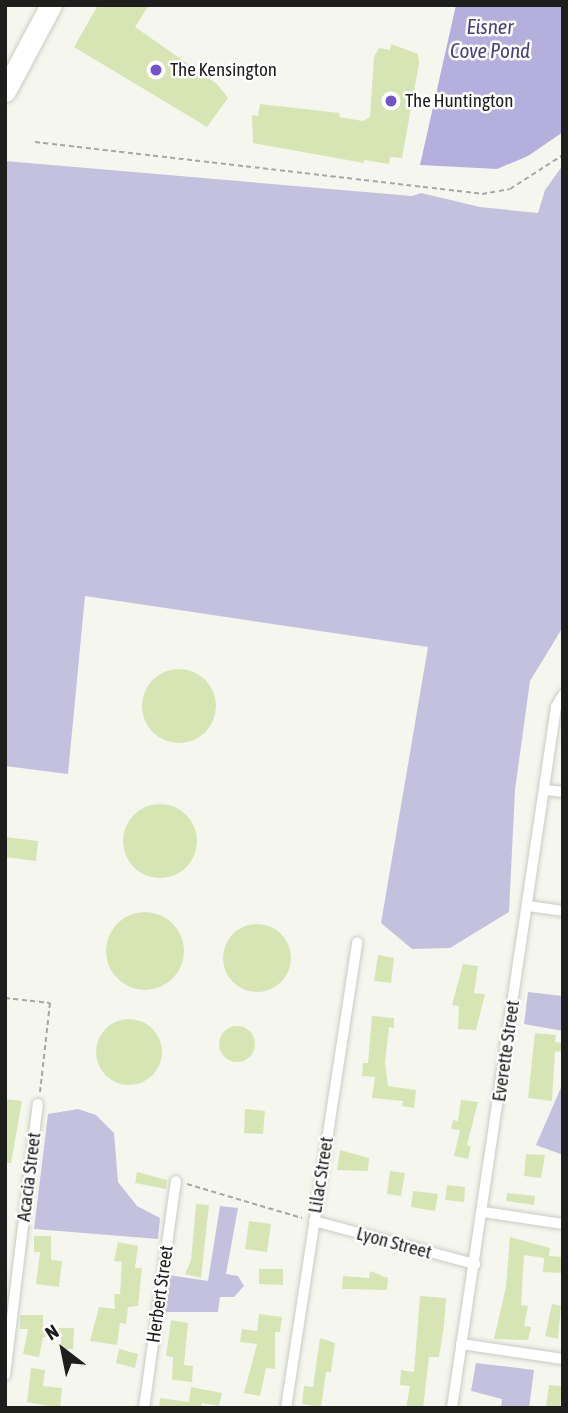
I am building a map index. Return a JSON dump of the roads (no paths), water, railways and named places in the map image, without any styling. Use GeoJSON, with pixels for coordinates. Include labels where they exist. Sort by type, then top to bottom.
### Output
{"type":"FeatureCollection","features":[{"type":"Feature","properties":{"kind":"highway"},"geometry":{"type":"LineString","coordinates":[[5,91],[51,5]]}},
{"type":"Feature","properties":{"kind":"street","name":"Everette Street"},"geometry":{"type":"LineString","coordinates":[[452,1408],[556,707],[563,695]]}},
{"type":"Feature","properties":{"kind":"street"},"geometry":{"type":"LineString","coordinates":[[545,790],[563,792]]}},
{"type":"Feature","properties":{"kind":"street"},"geometry":{"type":"LineString","coordinates":[[528,906],[563,911]]}},
{"type":"Feature","properties":{"kind":"street","name":"Lilac Street"},"geometry":{"type":"LineString","coordinates":[[286,1408],[357,942]]}},
{"type":"Feature","properties":{"kind":"street","name":"Acacia Street"},"geometry":{"type":"LineString","coordinates":[[5,1375],[38,1104]]}},
{"type":"Feature","properties":{"kind":"street","name":"Herbert Street"},"geometry":{"type":"LineString","coordinates":[[144,1408],[176,1181]]}},
{"type":"Feature","properties":{"kind":"street"},"geometry":{"type":"LineString","coordinates":[[483,1212],[563,1224]]}},
{"type":"Feature","properties":{"kind":"street","name":"Lyon Street"},"geometry":{"type":"LineString","coordinates":[[314,1221],[475,1264]]}},
{"type":"Feature","properties":{"kind":"street"},"geometry":{"type":"LineString","coordinates":[[461,1344],[563,1359]]}},
{"type":"Feature","properties":{"kind":"water","name":"Eisner Cove Pond"},"geometry":{"type":"Polygon","coordinates":[[[456,5],[563,5],[563,132],[528,156],[497,169],[420,165],[456,5]]]}},
{"type":"Feature","properties":{"kind":"place","name":"The Kensington"},"geometry":{"type":"Point","coordinates":[156,70]}},
{"type":"Feature","properties":{"kind":"place","name":"The Huntington"},"geometry":{"type":"Point","coordinates":[391,101]}}]}
